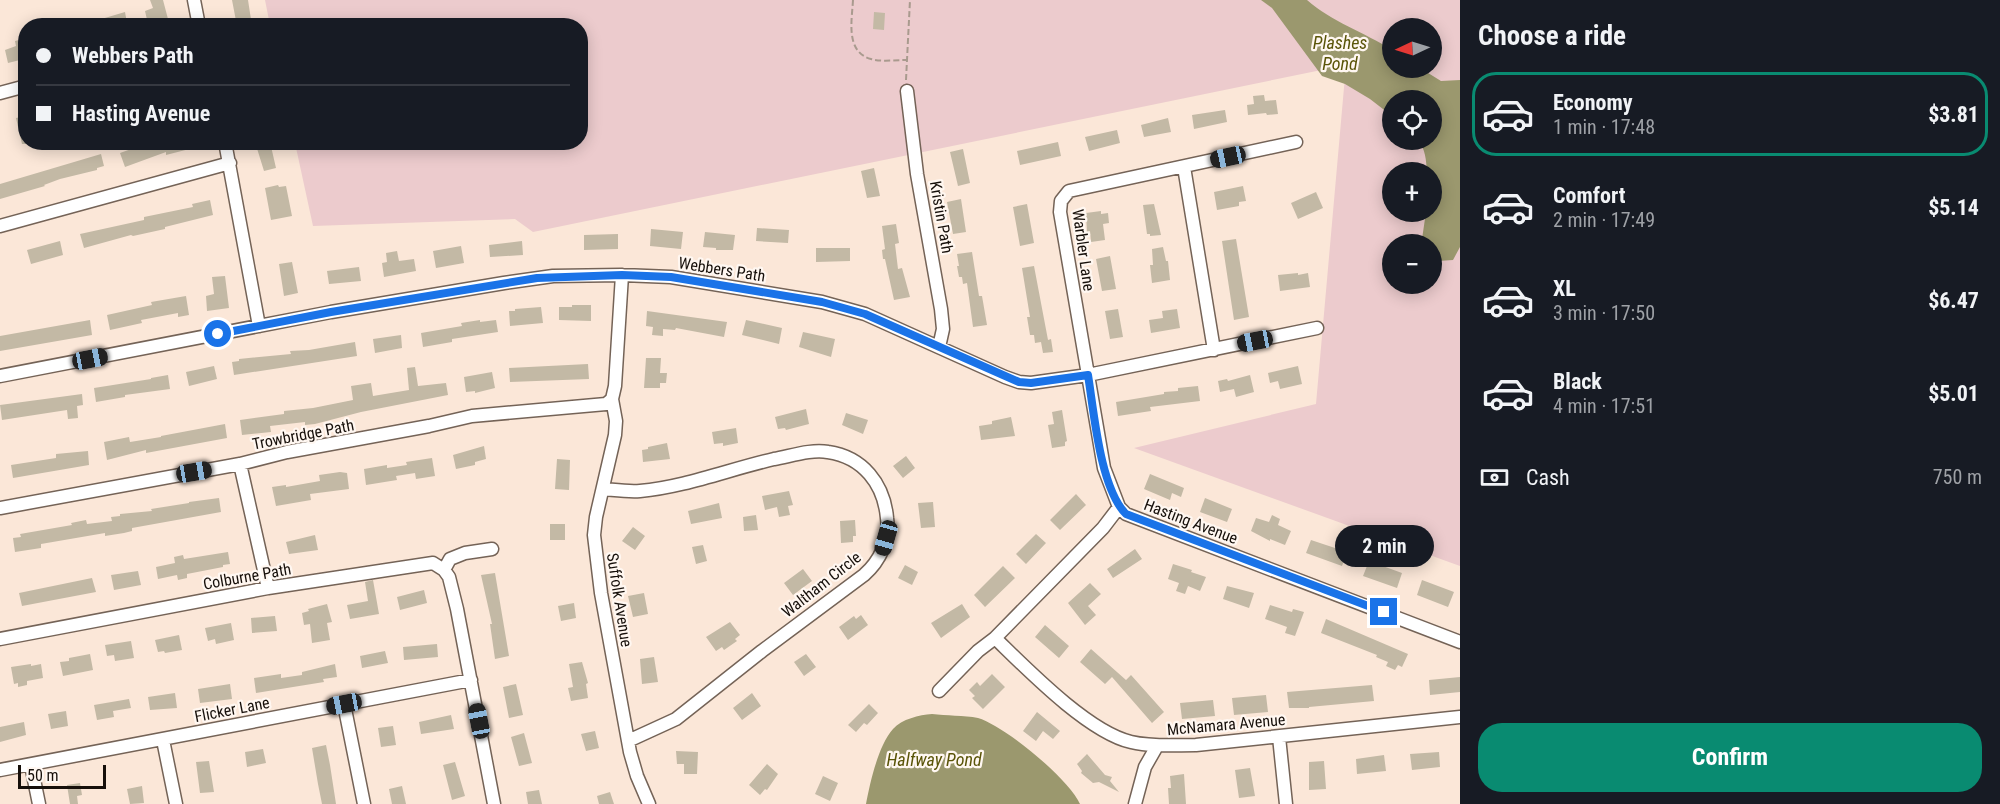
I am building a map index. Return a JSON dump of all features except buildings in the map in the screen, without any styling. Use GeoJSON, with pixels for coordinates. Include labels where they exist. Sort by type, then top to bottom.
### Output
{"type":"FeatureCollection","features":[{"type":"Feature","properties":{"kind":"street"},"geometry":{"type":"LineString","coordinates":[[194,0],[197,18]]}},
{"type":"Feature","properties":{"kind":"street"},"geometry":{"type":"LineString","coordinates":[[0,93],[18,88]]}},
{"type":"Feature","properties":{"kind":"street","name":"Kristin Path"},"geometry":{"type":"LineString","coordinates":[[907,91],[917,174],[941,309],[943,328],[939,347]]}},
{"type":"Feature","properties":{"kind":"street","name":"Warbler Lane"},"geometry":{"type":"LineString","coordinates":[[1119,507],[1104,468],[1060,212],[1061,201],[1070,191],[1296,142]]}},
{"type":"Feature","properties":{"kind":"street"},"geometry":{"type":"LineString","coordinates":[[227,150],[260,326]]}},
{"type":"Feature","properties":{"kind":"street"},"geometry":{"type":"LineString","coordinates":[[0,226],[230,163]]}},
{"type":"Feature","properties":{"kind":"street"},"geometry":{"type":"LineString","coordinates":[[1184,167],[1214,350]]}},
{"type":"Feature","properties":{"kind":"street","name":"Suffolk Avenue"},"geometry":{"type":"LineString","coordinates":[[622,275],[615,386],[612,399],[616,421],[615,435],[594,535],[596,563],[628,741],[637,776],[649,804]]}},
{"type":"Feature","properties":{"kind":"street","name":"Webbers Path"},"geometry":{"type":"LineString","coordinates":[[0,376],[260,326],[553,276],[671,277],[822,302],[865,314],[1019,382],[1031,383],[1088,375],[1317,328]]}},
{"type":"Feature","properties":{"kind":"street","name":"Trowbridge Path"},"geometry":{"type":"LineString","coordinates":[[0,508],[240,464],[288,452],[472,416],[596,406],[606,404],[612,399]]}},
{"type":"Feature","properties":{"kind":"street","name":"Waltham Circle"},"geometry":{"type":"LineString","coordinates":[[603,489],[639,491],[803,453],[826,451],[844,455],[861,466],[877,484],[885,501],[887,512],[886,538],[882,551],[870,569],[676,719],[628,741]]}},
{"type":"Feature","properties":{"kind":"street"},"geometry":{"type":"LineString","coordinates":[[240,464],[268,588]]}},
{"type":"Feature","properties":{"kind":"street","name":"Hasting Avenue"},"geometry":{"type":"LineString","coordinates":[[939,691],[978,651],[995,638],[1103,528],[1119,507],[1126,514],[1460,642]]}},
{"type":"Feature","properties":{"kind":"street"},"geometry":{"type":"LineString","coordinates":[[492,549],[465,553],[450,559],[444,570],[449,577],[457,609],[495,804]]}},
{"type":"Feature","properties":{"kind":"street","name":"Colburne Path"},"geometry":{"type":"LineString","coordinates":[[0,639],[268,588],[433,563],[444,570]]}},
{"type":"Feature","properties":{"kind":"street","name":"McNamara Avenue"},"geometry":{"type":"LineString","coordinates":[[995,638],[1040,681],[1090,722],[1130,742],[1157,746],[1196,745],[1460,717]]}},
{"type":"Feature","properties":{"kind":"street","name":"Flicker Lane"},"geometry":{"type":"LineString","coordinates":[[0,770],[471,680]]}},
{"type":"Feature","properties":{"kind":"street"},"geometry":{"type":"LineString","coordinates":[[344,704],[364,804]]}},
{"type":"Feature","properties":{"kind":"street"},"geometry":{"type":"LineString","coordinates":[[1279,737],[1286,804]]}},
{"type":"Feature","properties":{"kind":"street"},"geometry":{"type":"LineString","coordinates":[[163,740],[176,804]]}},
{"type":"Feature","properties":{"kind":"street"},"geometry":{"type":"LineString","coordinates":[[1135,804],[1145,767],[1157,746]]}},
{"type":"Feature","properties":{"kind":"street"},"geometry":{"type":"LineString","coordinates":[[31,765],[39,804]]}},
{"type":"Feature","properties":{"kind":"path"},"geometry":{"type":"LineString","coordinates":[[853,0],[850,36],[856,49],[870,59],[906,60]]}},
{"type":"Feature","properties":{"kind":"path"},"geometry":{"type":"LineString","coordinates":[[903,0],[910,1],[906,60],[907,91]]}},
{"type":"Feature","properties":{"kind":"shaded area"},"geometry":{"type":"Polygon","coordinates":[[[265,0],[1460,0],[1460,566],[1134,448],[1316,404],[1346,65],[533,232],[515,219],[313,226],[297,150],[588,150],[588,18],[269,18],[265,0]]]}},
{"type":"Feature","properties":{"kind":"water","name":"Plashes Pond"},"geometry":{"type":"Polygon","coordinates":[[[1261,0],[1307,0],[1337,21],[1382,45],[1382,78],[1460,80],[1460,247],[1453,260],[1442,261],[1442,234],[1423,234],[1425,222],[1442,222],[1442,162],[1426,162],[1424,150],[1442,150],[1442,90],[1382,90],[1382,108],[1345,84],[1322,76],[1272,8],[1261,0]]]}},
{"type":"Feature","properties":{"kind":"water","name":"Halfway Pond"},"geometry":{"type":"Polygon","coordinates":[[[932,714],[978,718],[1004,731],[1050,768],[1074,793],[1080,804],[866,804],[879,755],[893,729],[911,718],[932,714]]]}},
{"type":"Feature","properties":{"kind":"route"},"geometry":{"type":"LineString","coordinates":[[218,334],[331,312],[553,276],[671,277],[822,302],[865,314],[1019,382],[1031,383],[1088,375],[1104,468],[1115,500],[1126,514],[1384,612]]}}]}
